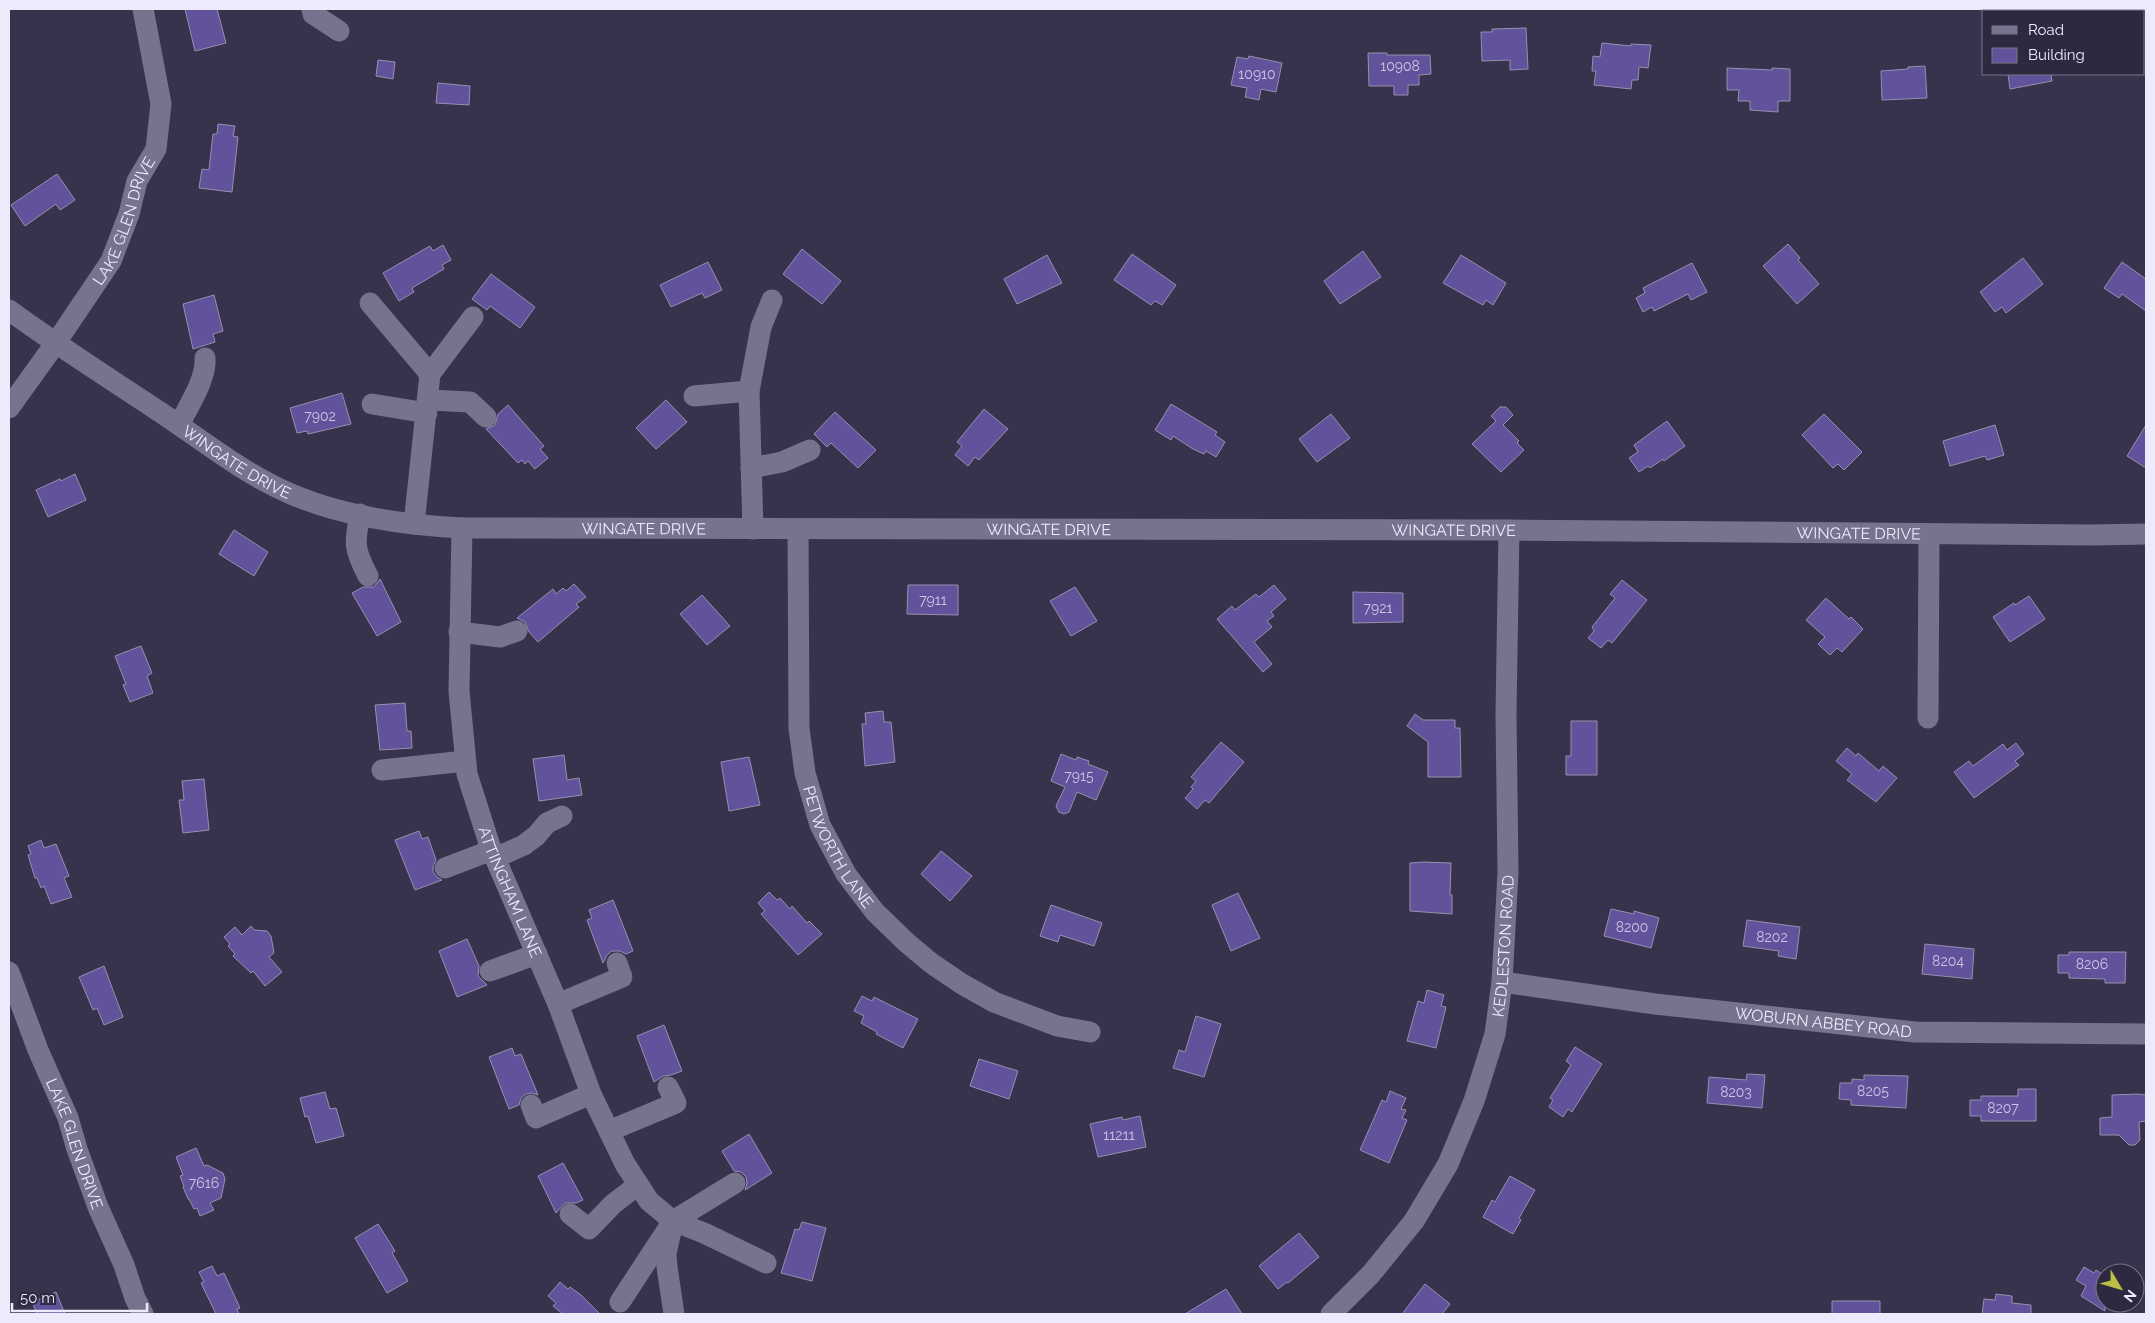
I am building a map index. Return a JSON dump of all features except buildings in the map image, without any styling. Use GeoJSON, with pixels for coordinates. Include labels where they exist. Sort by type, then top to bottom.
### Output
{"type":"FeatureCollection","features":[{"type":"Feature","properties":{"kind":"street","name":"LAKE GLEN DRIVE"},"geometry":{"type":"LineString","coordinates":[[9,408],[111,261],[129,214],[137,181],[156,149],[161,104],[144,9]]}},
{"type":"Feature","properties":{"kind":"street"},"geometry":{"type":"LineString","coordinates":[[312,9],[313,14],[339,31]]}},
{"type":"Feature","properties":{"kind":"street"},"geometry":{"type":"LineString","coordinates":[[753,529],[748,391],[762,327],[772,300]]}},
{"type":"Feature","properties":{"kind":"street"},"geometry":{"type":"LineString","coordinates":[[370,303],[430,374]]}},
{"type":"Feature","properties":{"kind":"street","name":"WINGATE DRIVE"},"geometry":{"type":"LineString","coordinates":[[9,310],[55,344],[226,457],[292,495],[360,514],[414,524],[462,528],[1509,530],[2146,534]]}},
{"type":"Feature","properties":{"kind":"street"},"geometry":{"type":"LineString","coordinates":[[414,524],[430,374],[472,317]]}},
{"type":"Feature","properties":{"kind":"street"},"geometry":{"type":"LineString","coordinates":[[178,425],[194,395],[206,366],[205,358]]}},
{"type":"Feature","properties":{"kind":"street"},"geometry":{"type":"LineString","coordinates":[[694,396],[748,391]]}},
{"type":"Feature","properties":{"kind":"street"},"geometry":{"type":"LineString","coordinates":[[372,404],[428,406],[470,402],[486,417]]}},
{"type":"Feature","properties":{"kind":"street"},"geometry":{"type":"LineString","coordinates":[[751,468],[782,462],[810,450]]}},
{"type":"Feature","properties":{"kind":"street"},"geometry":{"type":"LineString","coordinates":[[360,514],[355,539],[357,555],[368,576]]}},
{"type":"Feature","properties":{"kind":"street","name":"ATTINGHAM LANE"},"geometry":{"type":"LineString","coordinates":[[462,528],[459,690],[465,761],[474,797],[494,854],[558,1004],[591,1094],[625,1164],[649,1201],[673,1221],[704,1233],[766,1263]]}},
{"type":"Feature","properties":{"kind":"street","name":"PETWORTH LANE"},"geometry":{"type":"LineString","coordinates":[[798,529],[799,728],[805,773],[820,825],[846,874],[875,912],[906,942],[962,984],[994,1002],[1057,1026],[1090,1032]]}},
{"type":"Feature","properties":{"kind":"street","name":"KEDLESTON ROAD"},"geometry":{"type":"LineString","coordinates":[[1331,1314],[1371,1274],[1414,1221],[1448,1164],[1474,1101],[1492,1044],[1502,982],[1508,873],[1506,713],[1509,530]]}},
{"type":"Feature","properties":{"kind":"street"},"geometry":{"type":"LineString","coordinates":[[1928,718],[1929,534]]}},
{"type":"Feature","properties":{"kind":"street"},"geometry":{"type":"LineString","coordinates":[[459,632],[500,637],[517,631]]}},
{"type":"Feature","properties":{"kind":"street"},"geometry":{"type":"LineString","coordinates":[[382,770],[465,761]]}},
{"type":"Feature","properties":{"kind":"street"},"geometry":{"type":"LineString","coordinates":[[445,868],[524,846],[547,823],[562,816]]}},
{"type":"Feature","properties":{"kind":"street"},"geometry":{"type":"LineString","coordinates":[[490,971],[537,954]]}},
{"type":"Feature","properties":{"kind":"street"},"geometry":{"type":"LineString","coordinates":[[558,1004],[622,976],[616,962]]}},
{"type":"Feature","properties":{"kind":"street","name":"LAKE GLEN DRIVE"},"geometry":{"type":"LineString","coordinates":[[9,972],[38,1050],[68,1118],[98,1208],[124,1265],[135,1298],[143,1314]]}},
{"type":"Feature","properties":{"kind":"street","name":"WOBURN ABBEY ROAD"},"geometry":{"type":"LineString","coordinates":[[1502,982],[1655,1004],[1915,1032],[2146,1034]]}},
{"type":"Feature","properties":{"kind":"street"},"geometry":{"type":"LineString","coordinates":[[609,1131],[676,1103],[668,1087]]}},
{"type":"Feature","properties":{"kind":"street"},"geometry":{"type":"LineString","coordinates":[[531,1105],[536,1118],[591,1094]]}},
{"type":"Feature","properties":{"kind":"street"},"geometry":{"type":"LineString","coordinates":[[620,1302],[673,1221],[735,1183]]}},
{"type":"Feature","properties":{"kind":"street"},"geometry":{"type":"LineString","coordinates":[[570,1214],[589,1229],[613,1204],[638,1185]]}},
{"type":"Feature","properties":{"kind":"street"},"geometry":{"type":"LineString","coordinates":[[673,1221],[666,1254],[674,1314]]}}]}
